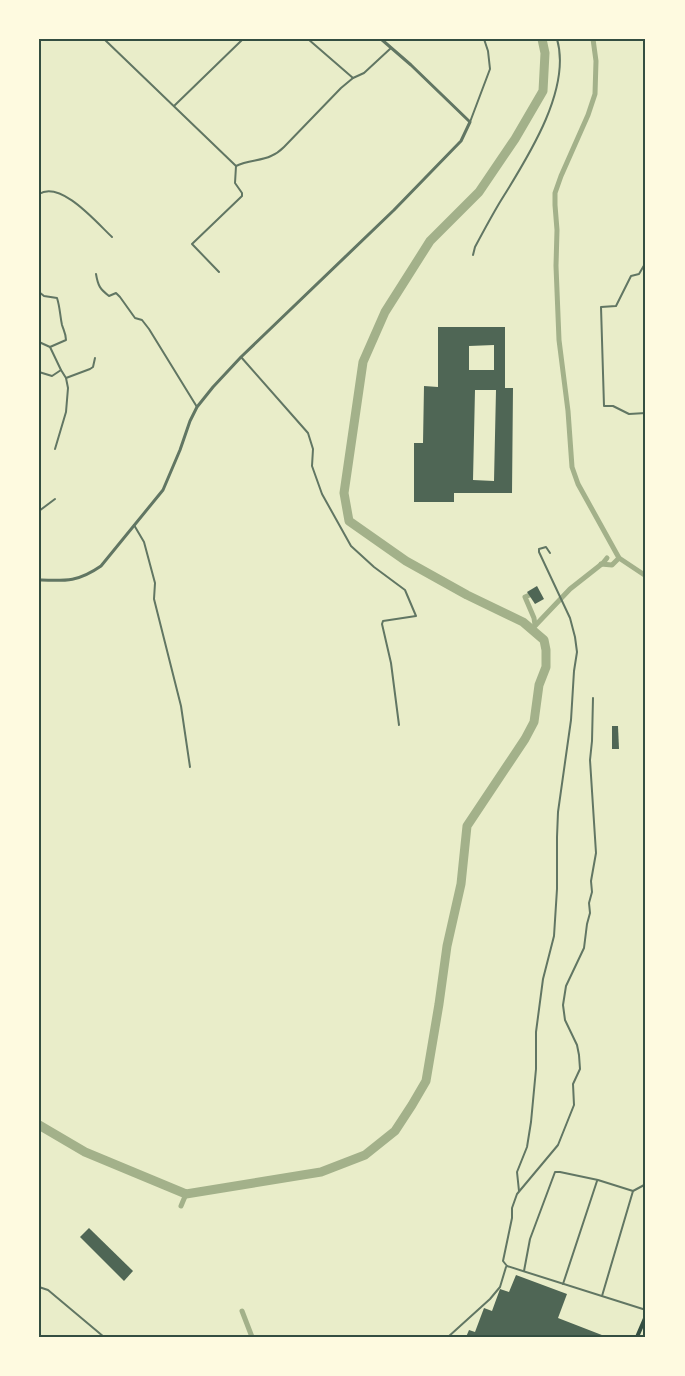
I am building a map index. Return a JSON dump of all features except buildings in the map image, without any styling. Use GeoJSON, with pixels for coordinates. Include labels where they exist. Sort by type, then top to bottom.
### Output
{"type":"FeatureCollection","features":[{"type":"Feature","properties":{"kind":"main road"},"geometry":{"type":"LineString","coordinates":[[637,1337],[646,1316]]}},
{"type":"Feature","properties":{"kind":"street"},"geometry":{"type":"LineString","coordinates":[[104,39],[236,166],[235,183],[241,190],[242,196],[192,244],[219,272]]}},
{"type":"Feature","properties":{"kind":"street"},"geometry":{"type":"LineString","coordinates":[[174,106],[243,39]]}},
{"type":"Feature","properties":{"kind":"street"},"geometry":{"type":"LineString","coordinates":[[308,39],[353,78]]}},
{"type":"Feature","properties":{"kind":"street"},"geometry":{"type":"LineString","coordinates":[[381,39],[419,72],[470,123]]}},
{"type":"Feature","properties":{"kind":"street"},"geometry":{"type":"LineString","coordinates":[[39,580],[74,580],[101,566],[163,490],[190,421],[197,407],[213,387],[241,357],[394,210],[461,141],[490,69],[484,39]]}},
{"type":"Feature","properties":{"kind":"street"},"geometry":{"type":"LineString","coordinates":[[473,255],[475,247],[535,145],[552,102],[560,73],[557,39]]}},
{"type":"Feature","properties":{"kind":"street"},"geometry":{"type":"LineString","coordinates":[[236,166],[274,155],[341,88],[353,78],[364,73],[391,48]]}},
{"type":"Feature","properties":{"kind":"street"},"geometry":{"type":"LineString","coordinates":[[39,194],[50,190],[72,199],[112,237]]}},
{"type":"Feature","properties":{"kind":"street"},"geometry":{"type":"LineString","coordinates":[[646,262],[639,274],[631,276],[616,306],[601,307],[604,406],[613,406],[629,414],[646,413]]}},
{"type":"Feature","properties":{"kind":"street"},"geometry":{"type":"LineString","coordinates":[[96,274],[100,289],[109,296],[116,293],[135,318],[142,320],[197,407]]}},
{"type":"Feature","properties":{"kind":"street"},"geometry":{"type":"LineString","coordinates":[[39,292],[44,296],[57,298],[62,325],[67,336],[66,340],[50,347]]}},
{"type":"Feature","properties":{"kind":"street"},"geometry":{"type":"LineString","coordinates":[[39,342],[50,347],[66,378],[68,396],[66,412],[55,449]]}},
{"type":"Feature","properties":{"kind":"street"},"geometry":{"type":"LineString","coordinates":[[241,357],[308,433],[313,449],[312,466],[322,494],[351,546],[405,590],[416,616],[383,621],[382,624],[391,663],[399,725]]}},
{"type":"Feature","properties":{"kind":"street"},"geometry":{"type":"LineString","coordinates":[[66,378],[93,367],[95,358]]}},
{"type":"Feature","properties":{"kind":"street"},"geometry":{"type":"LineString","coordinates":[[39,372],[52,376],[61,370]]}},
{"type":"Feature","properties":{"kind":"street"},"geometry":{"type":"LineString","coordinates":[[39,511],[55,499]]}},
{"type":"Feature","properties":{"kind":"street"},"geometry":{"type":"LineString","coordinates":[[134,525],[144,542],[155,583],[154,598],[181,706],[190,767]]}},
{"type":"Feature","properties":{"kind":"street"},"geometry":{"type":"LineString","coordinates":[[519,1191],[517,1172],[527,1147],[534,1106],[537,1032],[543,979],[554,936],[558,812],[572,720],[577,652],[570,618],[539,549],[546,548],[550,553]]}},
{"type":"Feature","properties":{"kind":"street"},"geometry":{"type":"LineString","coordinates":[[593,698],[590,760],[596,854],[591,881],[592,892],[585,934],[586,941],[566,986],[563,1005],[567,1024],[577,1046],[580,1069],[573,1084],[574,1106],[558,1145],[519,1191],[512,1208],[503,1261],[507,1266],[646,1310]]}},
{"type":"Feature","properties":{"kind":"street"},"geometry":{"type":"LineString","coordinates":[[524,1271],[527,1250],[555,1172],[598,1180],[633,1191]]}},
{"type":"Feature","properties":{"kind":"street"},"geometry":{"type":"LineString","coordinates":[[563,1284],[598,1180]]}},
{"type":"Feature","properties":{"kind":"street"},"geometry":{"type":"LineString","coordinates":[[602,1296],[633,1191],[646,1184]]}},
{"type":"Feature","properties":{"kind":"street"},"geometry":{"type":"LineString","coordinates":[[448,1337],[500,1287],[507,1266]]}},
{"type":"Feature","properties":{"kind":"street"},"geometry":{"type":"LineString","coordinates":[[39,1287],[48,1290],[104,1337]]}},
{"type":"Feature","properties":{"kind":"waterway"},"geometry":{"type":"LineString","coordinates":[[39,1125],[85,1152],[186,1194],[321,1172],[365,1155],[395,1131],[426,1081],[447,946],[461,884],[467,826],[534,722],[539,685],[546,667],[546,650],[544,640],[523,622],[467,595],[406,561],[349,521],[344,493],[363,362],[385,312],[430,241],[479,192],[515,139],[543,91],[545,53],[542,39]]}},
{"type":"Feature","properties":{"kind":"waterway"},"geometry":{"type":"LineString","coordinates":[[593,39],[596,61],[595,94],[555,193],[559,340],[572,467],[578,484],[619,558],[646,576]]}},
{"type":"Feature","properties":{"kind":"waterway"},"geometry":{"type":"LineString","coordinates":[[532,629],[570,589],[607,558]]}},
{"type":"Feature","properties":{"kind":"waterway"},"geometry":{"type":"LineString","coordinates":[[601,564],[612,565],[619,558]]}},
{"type":"Feature","properties":{"kind":"waterway"},"geometry":{"type":"LineString","coordinates":[[534,593],[525,597],[535,625]]}},
{"type":"Feature","properties":{"kind":"waterway"},"geometry":{"type":"LineString","coordinates":[[181,1206],[186,1194]]}},
{"type":"Feature","properties":{"kind":"waterway"},"geometry":{"type":"LineString","coordinates":[[242,1311],[252,1337]]}}]}
